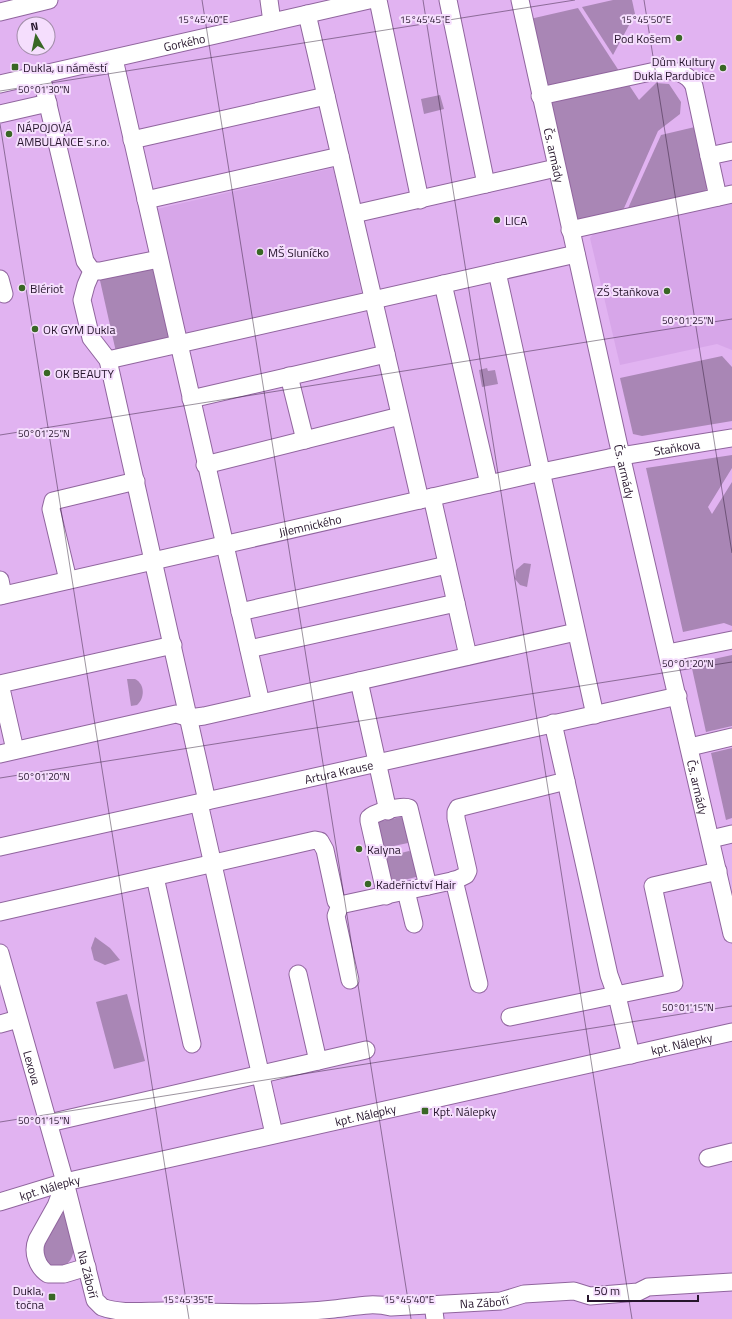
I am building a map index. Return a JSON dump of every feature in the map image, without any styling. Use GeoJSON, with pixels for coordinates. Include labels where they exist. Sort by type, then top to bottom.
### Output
{"type":"FeatureCollection","features":[{"type":"Feature","properties":{"kind":"street"},"geometry":{"type":"LineString","coordinates":[[0,12],[49,0]]}},
{"type":"Feature","properties":{"kind":"street"},"geometry":{"type":"LineString","coordinates":[[269,0],[272,22]]}},
{"type":"Feature","properties":{"kind":"street","name":"Gorkého"},"geometry":{"type":"LineString","coordinates":[[0,84],[307,14],[333,4],[369,0]]}},
{"type":"Feature","properties":{"kind":"street"},"geometry":{"type":"LineString","coordinates":[[378,0],[420,200]]}},
{"type":"Feature","properties":{"kind":"street"},"geometry":{"type":"LineString","coordinates":[[448,0],[486,184]]}},
{"type":"Feature","properties":{"kind":"street","name":"Čs. armády"},"geometry":{"type":"LineString","coordinates":[[520,3],[621,456],[690,747],[732,934]]}},
{"type":"Feature","properties":{"kind":"street"},"geometry":{"type":"LineString","coordinates":[[307,14],[400,416],[448,565],[468,656]]}},
{"type":"Feature","properties":{"kind":"street"},"geometry":{"type":"LineString","coordinates":[[114,58],[261,703]]}},
{"type":"Feature","properties":{"kind":"street"},"geometry":{"type":"LineString","coordinates":[[540,96],[660,70],[678,72],[692,80],[709,156],[725,196],[570,230]]}},
{"type":"Feature","properties":{"kind":"street"},"geometry":{"type":"LineString","coordinates":[[41,75],[85,261],[92,271]]}},
{"type":"Feature","properties":{"kind":"street"},"geometry":{"type":"LineString","coordinates":[[132,140],[326,96]]}},
{"type":"Feature","properties":{"kind":"street"},"geometry":{"type":"LineString","coordinates":[[0,114],[48,103]]}},
{"type":"Feature","properties":{"kind":"street"},"geometry":{"type":"LineString","coordinates":[[709,156],[732,151]]}},
{"type":"Feature","properties":{"kind":"street"},"geometry":{"type":"LineString","coordinates":[[146,200],[340,156]]}},
{"type":"Feature","properties":{"kind":"street"},"geometry":{"type":"LineString","coordinates":[[354,214],[556,168]]}},
{"type":"Feature","properties":{"kind":"street"},"geometry":{"type":"LineString","coordinates":[[108,360],[576,254]]}},
{"type":"Feature","properties":{"kind":"street"},"geometry":{"type":"LineString","coordinates":[[92,271],[100,271],[159,259]]}},
{"type":"Feature","properties":{"kind":"street"},"geometry":{"type":"LineString","coordinates":[[92,271],[82,300],[91,338],[108,360],[189,718],[213,864],[274,1134]]}},
{"type":"Feature","properties":{"kind":"street"},"geometry":{"type":"LineString","coordinates":[[497,272],[576,632],[596,715]]}},
{"type":"Feature","properties":{"kind":"street"},"geometry":{"type":"LineString","coordinates":[[444,284],[489,484]]}},
{"type":"Feature","properties":{"kind":"street"},"geometry":{"type":"LineString","coordinates":[[191,399],[386,354]]}},
{"type":"Feature","properties":{"kind":"street"},"geometry":{"type":"LineString","coordinates":[[288,376],[305,440]]}},
{"type":"Feature","properties":{"kind":"street"},"geometry":{"type":"LineString","coordinates":[[206,465],[400,416]]}},
{"type":"Feature","properties":{"kind":"street","name":"Staňkova"},"geometry":{"type":"LineString","coordinates":[[621,456],[732,438]]}},
{"type":"Feature","properties":{"kind":"street","name":"Jilemnického"},"geometry":{"type":"LineString","coordinates":[[1,590],[68,580],[542,472],[621,456]]}},
{"type":"Feature","properties":{"kind":"street"},"geometry":{"type":"LineString","coordinates":[[68,580],[51,509],[53,501],[136,482]]}},
{"type":"Feature","properties":{"kind":"street"},"geometry":{"type":"LineString","coordinates":[[240,612],[448,565]]}},
{"type":"Feature","properties":{"kind":"street"},"geometry":{"type":"LineString","coordinates":[[249,649],[456,603]]}},
{"type":"Feature","properties":{"kind":"street"},"geometry":{"type":"LineString","coordinates":[[173,645],[0,684],[7,752],[176,714],[189,718],[261,703],[576,632]]}},
{"type":"Feature","properties":{"kind":"street"},"geometry":{"type":"LineString","coordinates":[[668,653],[732,640]]}},
{"type":"Feature","properties":{"kind":"street"},"geometry":{"type":"LineString","coordinates":[[359,681],[388,811]]}},
{"type":"Feature","properties":{"kind":"street","name":"Artura Krause"},"geometry":{"type":"LineString","coordinates":[[0,848],[678,696]]}},
{"type":"Feature","properties":{"kind":"street"},"geometry":{"type":"LineString","coordinates":[[553,723],[609,975],[616,995],[631,1055]]}},
{"type":"Feature","properties":{"kind":"street"},"geometry":{"type":"LineString","coordinates":[[690,747],[732,737]]}},
{"type":"Feature","properties":{"kind":"street"},"geometry":{"type":"LineString","coordinates":[[340,906],[464,877],[468,871],[456,818],[458,808],[566,781]]}},
{"type":"Feature","properties":{"kind":"street"},"geometry":{"type":"LineString","coordinates":[[386,896],[369,821],[369,818],[374,814],[406,807],[411,810],[428,886]]}},
{"type":"Feature","properties":{"kind":"street"},"geometry":{"type":"LineString","coordinates":[[711,839],[732,834]]}},
{"type":"Feature","properties":{"kind":"street"},"geometry":{"type":"LineString","coordinates":[[0,912],[310,841],[320,841],[324,850],[336,901],[340,906]]}},
{"type":"Feature","properties":{"kind":"street"},"geometry":{"type":"LineString","coordinates":[[510,1017],[674,983],[653,886],[718,871]]}},
{"type":"Feature","properties":{"kind":"street"},"geometry":{"type":"LineString","coordinates":[[155,877],[192,1044]]}},
{"type":"Feature","properties":{"kind":"street"},"geometry":{"type":"LineString","coordinates":[[454,880],[479,984]]}},
{"type":"Feature","properties":{"kind":"street"},"geometry":{"type":"LineString","coordinates":[[406,891],[414,924]]}},
{"type":"Feature","properties":{"kind":"street"},"geometry":{"type":"LineString","coordinates":[[340,906],[336,916],[350,980]]}},
{"type":"Feature","properties":{"kind":"street","name":"Lexova"},"geometry":{"type":"LineString","coordinates":[[0,954],[65,1182]]}},
{"type":"Feature","properties":{"kind":"street"},"geometry":{"type":"LineString","coordinates":[[298,974],[318,1061]]}},
{"type":"Feature","properties":{"kind":"street"},"geometry":{"type":"LineString","coordinates":[[0,1024],[18,1019]]}},
{"type":"Feature","properties":{"kind":"street","name":"kpt. Nálepky"},"geometry":{"type":"LineString","coordinates":[[0,1202],[65,1182],[732,1032]]}},
{"type":"Feature","properties":{"kind":"street"},"geometry":{"type":"LineString","coordinates":[[49,1123],[366,1050]]}},
{"type":"Feature","properties":{"kind":"street"},"geometry":{"type":"LineString","coordinates":[[708,1158],[732,1152]]}},
{"type":"Feature","properties":{"kind":"street"},"geometry":{"type":"LineString","coordinates":[[65,1182],[56,1206],[37,1240],[35,1246],[36,1257],[41,1268],[48,1274],[64,1274],[87,1267]]}},
{"type":"Feature","properties":{"kind":"street","name":"Na Záboří"},"geometry":{"type":"LineString","coordinates":[[65,1182],[95,1300],[102,1308],[107,1309],[283,1315],[349,1306],[378,1304],[434,1312],[501,1301],[524,1294],[574,1291],[590,1296],[638,1292],[648,1287],[732,1282]]}},
{"type":"Feature","properties":{"kind":"shaded area"},"geometry":{"type":"Polygon","coordinates":[[[613,0],[632,0],[635,14],[613,55],[582,7],[613,0]]]}},
{"type":"Feature","properties":{"kind":"shaded area"},"geometry":{"type":"Polygon","coordinates":[[[578,8],[621,74],[550,87],[547,85],[530,19],[578,8]]]}},
{"type":"Feature","properties":{"kind":"shaded area"},"geometry":{"type":"Polygon","coordinates":[[[627,82],[639,100],[656,83],[669,84],[681,102],[680,114],[658,131],[621,215],[580,222],[576,217],[551,103],[552,101],[627,82]]]}},
{"type":"Feature","properties":{"kind":"shaded area"},"geometry":{"type":"Polygon","coordinates":[[[440,95],[444,109],[424,114],[421,99],[440,95]]]}},
{"type":"Feature","properties":{"kind":"shaded area"},"geometry":{"type":"Polygon","coordinates":[[[699,126],[708,188],[705,191],[625,215],[661,135],[699,126]]]}},
{"type":"Feature","properties":{"kind":"shaded area","name":"MŠ Sluníčko"},"geometry":{"type":"Polygon","coordinates":[[[333,168],[362,295],[186,335],[157,209],[333,168]]]}},
{"type":"Feature","properties":{"kind":"shaded area","name":"ZŠ Staňkova"},"geometry":{"type":"Polygon","coordinates":[[[732,201],[732,350],[717,344],[620,365],[590,238],[594,233],[732,201]]]}},
{"type":"Feature","properties":{"kind":"shaded area"},"geometry":{"type":"Polygon","coordinates":[[[146,266],[155,269],[171,335],[167,342],[116,352],[99,276],[146,266]]]}},
{"type":"Feature","properties":{"kind":"shaded area"},"geometry":{"type":"Polygon","coordinates":[[[722,356],[732,367],[732,421],[642,436],[633,434],[620,378],[722,356]]]}},
{"type":"Feature","properties":{"kind":"shaded area"},"geometry":{"type":"Polygon","coordinates":[[[487,368],[488,371],[495,370],[498,384],[482,387],[479,370],[487,368]]]}},
{"type":"Feature","properties":{"kind":"shaded area"},"geometry":{"type":"Polygon","coordinates":[[[732,455],[732,468],[708,507],[712,514],[732,482],[732,626],[724,623],[683,632],[646,468],[732,455]]]}},
{"type":"Feature","properties":{"kind":"shaded area"},"geometry":{"type":"Polygon","coordinates":[[[524,563],[531,564],[527,587],[520,585],[515,579],[516,570],[524,563]]]}},
{"type":"Feature","properties":{"kind":"shaded area"},"geometry":{"type":"Polygon","coordinates":[[[732,655],[732,726],[706,732],[691,664],[732,655]]]}},
{"type":"Feature","properties":{"kind":"shaded area"},"geometry":{"type":"Polygon","coordinates":[[[127,679],[135,679],[141,684],[143,695],[137,705],[131,706],[127,679]]]}},
{"type":"Feature","properties":{"kind":"shaded area"},"geometry":{"type":"Polygon","coordinates":[[[732,748],[732,818],[726,820],[711,753],[732,748]]]}},
{"type":"Feature","properties":{"kind":"shaded area"},"geometry":{"type":"Polygon","coordinates":[[[401,817],[405,819],[410,840],[408,843],[384,848],[377,822],[401,817]]]}},
{"type":"Feature","properties":{"kind":"shaded area"},"geometry":{"type":"Polygon","coordinates":[[[409,851],[413,853],[418,874],[416,877],[392,883],[385,857],[409,851]]]}},
{"type":"Feature","properties":{"kind":"shaded area"},"geometry":{"type":"Polygon","coordinates":[[[95,937],[110,948],[120,960],[105,965],[94,960],[91,948],[95,937]]]}},
{"type":"Feature","properties":{"kind":"shaded area"},"geometry":{"type":"Polygon","coordinates":[[[127,994],[145,1061],[114,1069],[96,1002],[127,994]]]}},
{"type":"Feature","properties":{"kind":"shaded area"},"geometry":{"type":"Polygon","coordinates":[[[64,1212],[74,1248],[71,1258],[67,1264],[61,1267],[48,1263],[44,1258],[42,1250],[46,1236],[64,1212]]]}},
{"type":"Feature","properties":{"kind":"place","name":"Pod Košem"},"geometry":{"type":"Point","coordinates":[679,38]}},
{"type":"Feature","properties":{"kind":"place","name":"Dukla, u náměstí"},"geometry":{"type":"Point","coordinates":[15,67]}},
{"type":"Feature","properties":{"kind":"place","name":"Dům Kultury Dukla Pardubice"},"geometry":{"type":"Point","coordinates":[723,68]}},
{"type":"Feature","properties":{"kind":"place","name":"NÁPOJOVÁ AMBULANCE s.r.o."},"geometry":{"type":"Point","coordinates":[9,134]}},
{"type":"Feature","properties":{"kind":"place","name":"LICA"},"geometry":{"type":"Point","coordinates":[497,220]}},
{"type":"Feature","properties":{"kind":"place","name":"MŠ Sluníčko"},"geometry":{"type":"Point","coordinates":[260,252]}},
{"type":"Feature","properties":{"kind":"place","name":"Blériot"},"geometry":{"type":"Point","coordinates":[22,288]}},
{"type":"Feature","properties":{"kind":"place","name":"ZŠ Staňkova"},"geometry":{"type":"Point","coordinates":[667,291]}},
{"type":"Feature","properties":{"kind":"place","name":"OK GYM Dukla"},"geometry":{"type":"Point","coordinates":[35,329]}},
{"type":"Feature","properties":{"kind":"place","name":"OK BEAUTY"},"geometry":{"type":"Point","coordinates":[47,373]}},
{"type":"Feature","properties":{"kind":"place","name":"Kalyna"},"geometry":{"type":"Point","coordinates":[359,849]}},
{"type":"Feature","properties":{"kind":"place","name":"Kadeřnictví Hair"},"geometry":{"type":"Point","coordinates":[368,884]}},
{"type":"Feature","properties":{"kind":"place","name":"Kpt. Nálepky"},"geometry":{"type":"Point","coordinates":[425,1111]}},
{"type":"Feature","properties":{"kind":"place","name":"Dukla, točna"},"geometry":{"type":"Point","coordinates":[52,1297]}}]}
